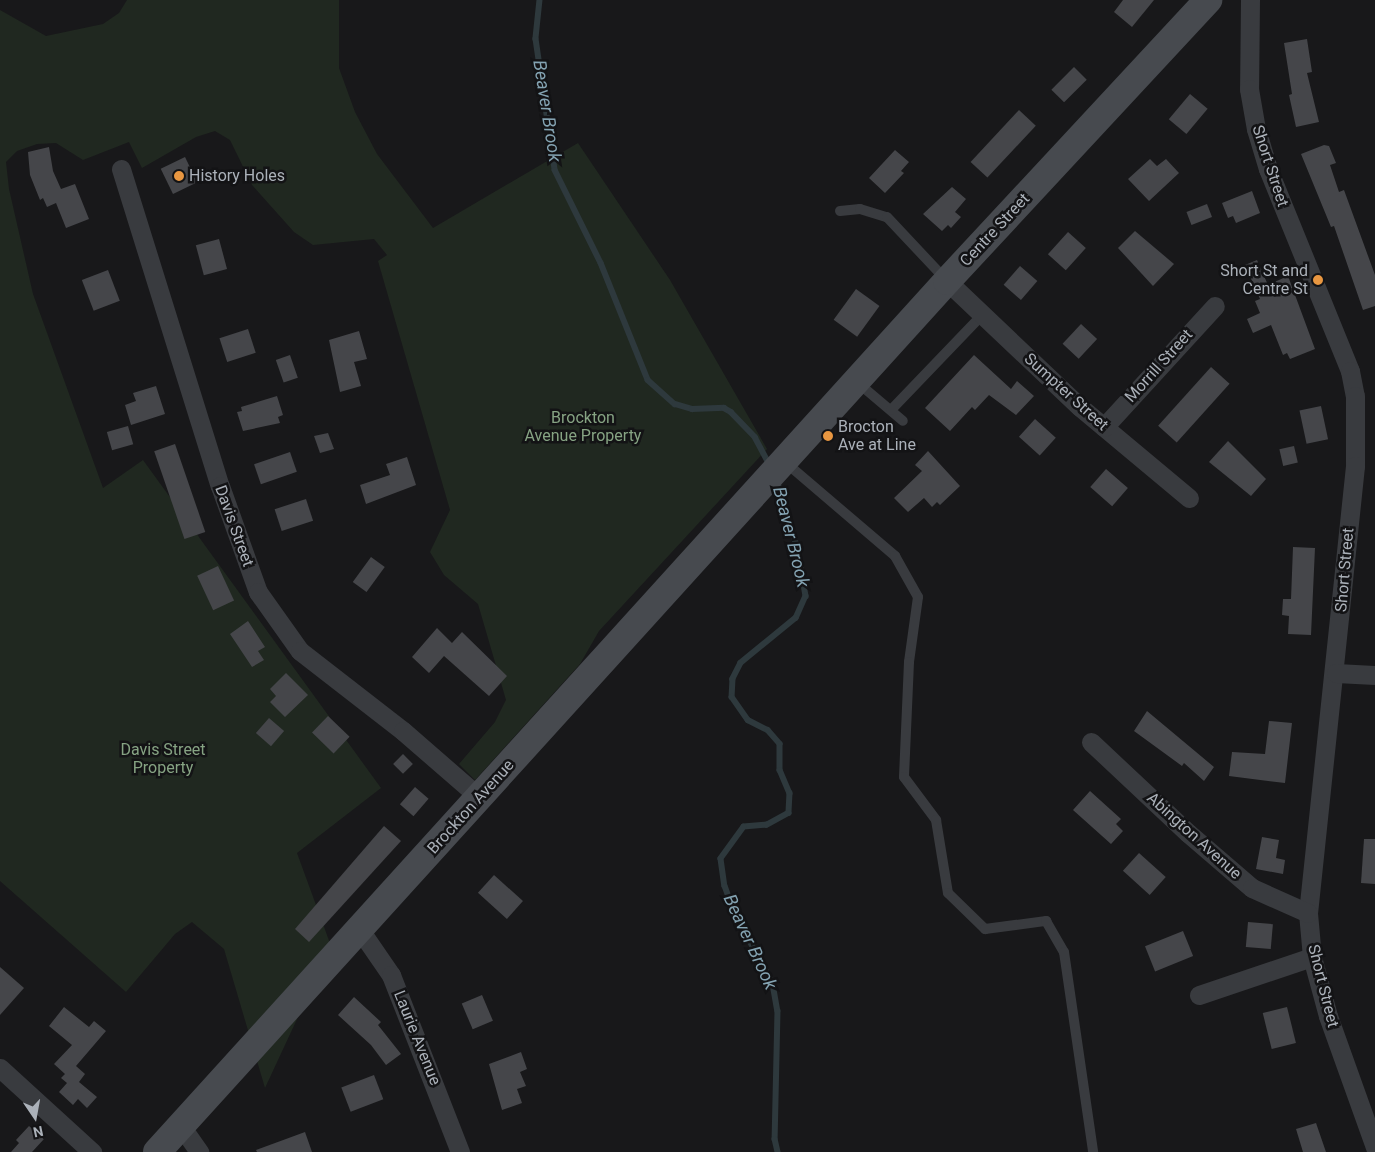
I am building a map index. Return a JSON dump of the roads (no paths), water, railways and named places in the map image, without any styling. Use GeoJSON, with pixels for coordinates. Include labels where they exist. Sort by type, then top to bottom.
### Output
{"type":"FeatureCollection","features":[{"type":"Feature","properties":{"kind":"main road","name":"Centre Street"},"geometry":{"type":"LineString","coordinates":[[777,470],[947,281],[1208,0]]}},
{"type":"Feature","properties":{"kind":"main road","name":"Brockton Avenue"},"geometry":{"type":"LineString","coordinates":[[157,1152],[777,470]]}},
{"type":"Feature","properties":{"kind":"street","name":"Short Street"},"geometry":{"type":"LineString","coordinates":[[1250,0],[1249,89],[1256,129],[1268,169],[1350,371],[1355,396],[1357,443],[1336,673],[1308,913],[1312,957],[1328,1016],[1375,1147]]}},
{"type":"Feature","properties":{"kind":"street","name":"Davis Street"},"geometry":{"type":"LineString","coordinates":[[121,169],[220,486],[258,592],[300,651],[403,731],[480,798]]}},
{"type":"Feature","properties":{"kind":"street","name":"Sumpter Street"},"geometry":{"type":"LineString","coordinates":[[947,281],[1104,427],[1189,498]]}},
{"type":"Feature","properties":{"kind":"street","name":"Morrill Street"},"geometry":{"type":"LineString","coordinates":[[1104,427],[1215,306]]}},
{"type":"Feature","properties":{"kind":"street"},"geometry":{"type":"LineString","coordinates":[[1336,673],[1375,676]]}},
{"type":"Feature","properties":{"kind":"street","name":"Abington Avenue"},"geometry":{"type":"LineString","coordinates":[[1091,742],[1188,833],[1252,888],[1308,913]]}},
{"type":"Feature","properties":{"kind":"street","name":"Laurie Avenue"},"geometry":{"type":"LineString","coordinates":[[360,930],[391,975],[460,1152]]}},
{"type":"Feature","properties":{"kind":"street"},"geometry":{"type":"LineString","coordinates":[[1199,995],[1312,957]]}},
{"type":"Feature","properties":{"kind":"street"},"geometry":{"type":"LineString","coordinates":[[0,1068],[92,1152]]}},
{"type":"Feature","properties":{"kind":"street"},"geometry":{"type":"LineString","coordinates":[[180,1126],[200,1152]]}},
{"type":"Feature","properties":{"kind":"lane"},"geometry":{"type":"LineString","coordinates":[[840,211],[860,209],[887,218],[947,281]]}},
{"type":"Feature","properties":{"kind":"lane"},"geometry":{"type":"LineString","coordinates":[[890,410],[983,314]]}},
{"type":"Feature","properties":{"kind":"lane"},"geometry":{"type":"LineString","coordinates":[[856,382],[903,421]]}},
{"type":"Feature","properties":{"kind":"lane"},"geometry":{"type":"LineString","coordinates":[[777,470],[895,556],[918,597],[909,662],[904,777],[936,820],[948,893],[985,929],[1046,921],[1064,952],[1093,1152]]}},
{"type":"Feature","properties":{"kind":"waterway","name":"Beaver Brook"},"geometry":{"type":"LineString","coordinates":[[540,0],[536,39],[555,170],[601,263],[648,380],[675,404],[692,409],[724,408],[731,412],[755,437],[770,465]]}},
{"type":"Feature","properties":{"kind":"waterway","name":"Beaver Brook"},"geometry":{"type":"LineString","coordinates":[[777,480],[797,546],[806,596],[796,618],[741,663],[733,679],[732,697],[748,720],[768,730],[780,744],[780,770],[790,793],[789,813],[767,825],[744,827],[721,859],[725,886],[735,913],[773,984],[778,1011],[775,1139],[778,1152]]}},
{"type":"Feature","properties":{"kind":"place","name":"History Holes"},"geometry":{"type":"Point","coordinates":[179,176]}},
{"type":"Feature","properties":{"kind":"place","name":"Short St and Centre St"},"geometry":{"type":"Point","coordinates":[1318,280]}},
{"type":"Feature","properties":{"kind":"place","name":"Brocton Ave at Line"},"geometry":{"type":"Point","coordinates":[828,436]}},
{"type":"Feature","properties":{"kind":"park label","name":"Brockton Avenue Property"},"geometry":{"type":"Point","coordinates":[583,427]}},
{"type":"Feature","properties":{"kind":"park label","name":"Davis Street Property"},"geometry":{"type":"Point","coordinates":[163,759]}}]}
